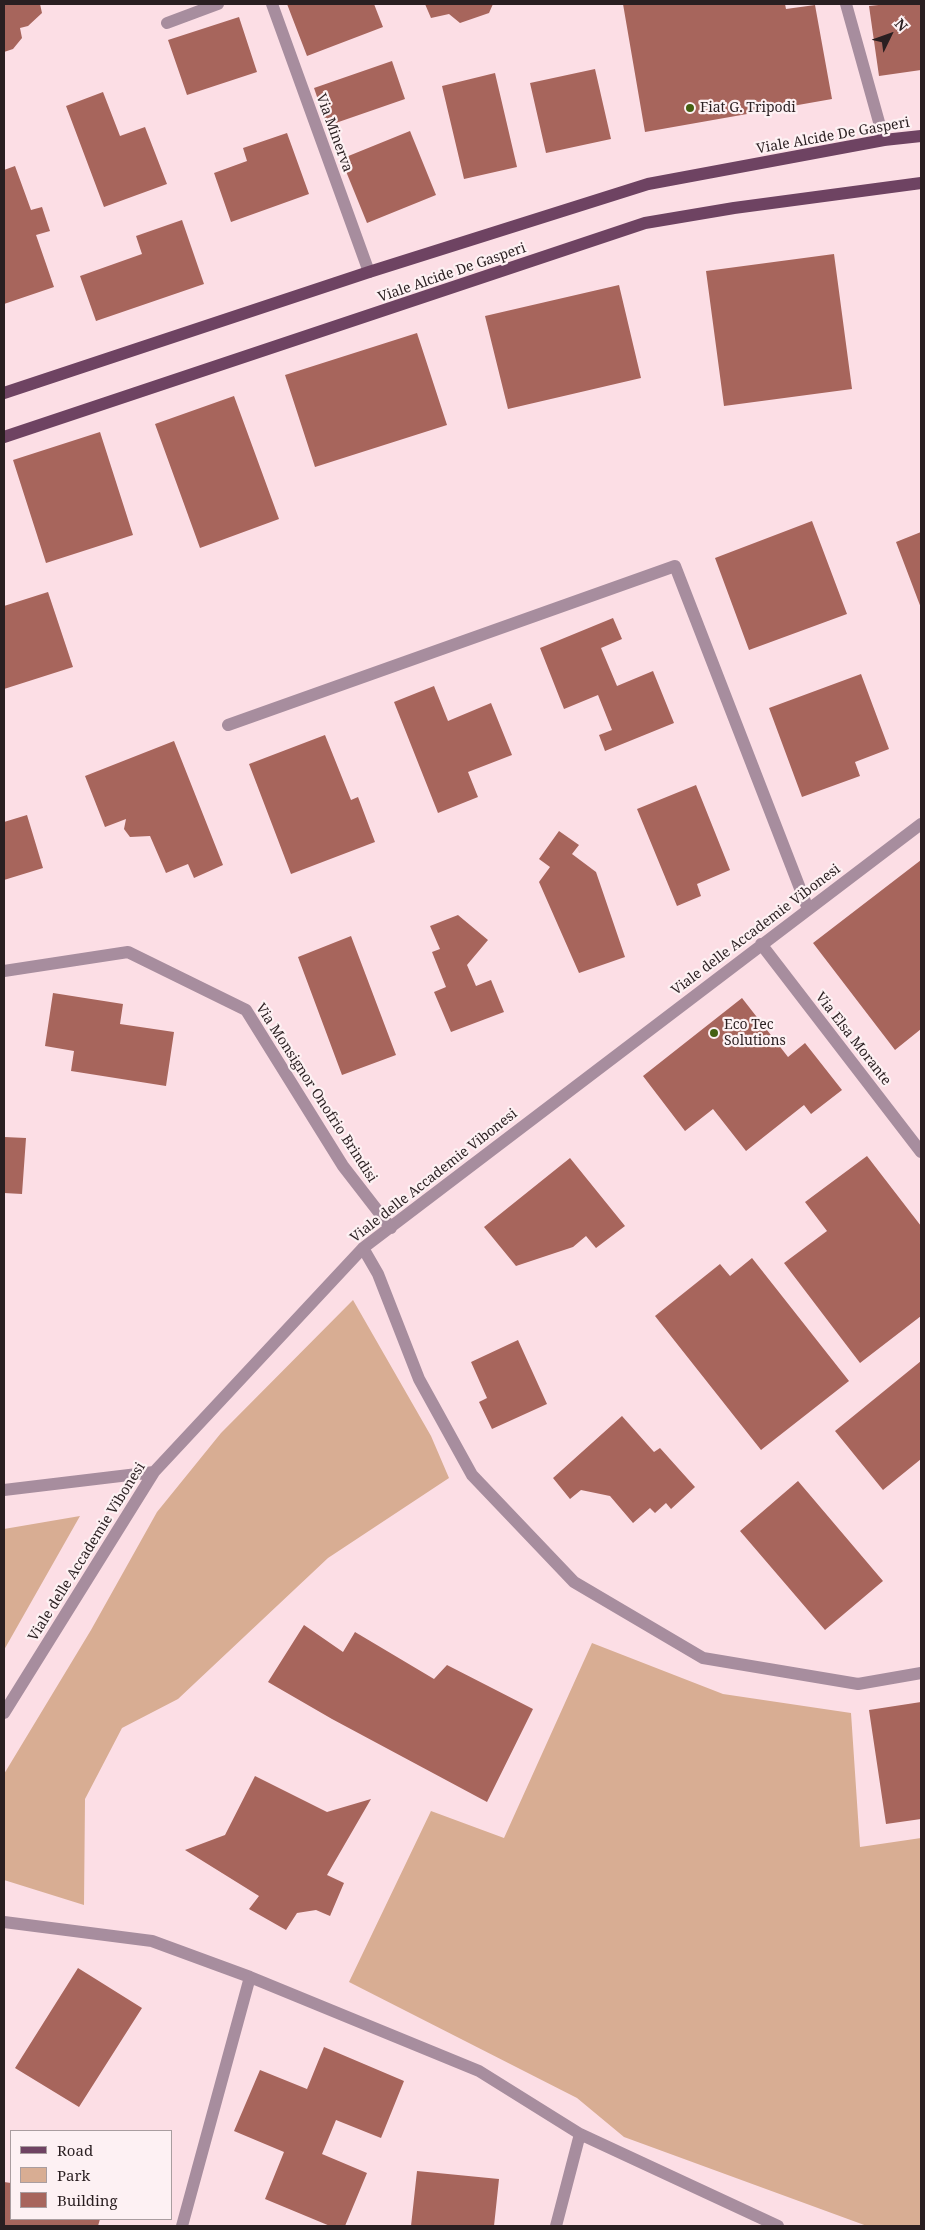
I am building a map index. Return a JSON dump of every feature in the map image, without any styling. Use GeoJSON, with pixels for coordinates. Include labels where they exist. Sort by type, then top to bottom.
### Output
{"type":"FeatureCollection","features":[{"type":"Feature","properties":{"kind":"main road","name":"Viale Alcide De Gasperi"},"geometry":{"type":"LineString","coordinates":[[4,393],[368,272],[648,184],[884,140],[921,136]]}},
{"type":"Feature","properties":{"kind":"main road","name":"Viale Alcide De Gasperi"},"geometry":{"type":"LineString","coordinates":[[4,437],[645,224],[734,208],[921,183]]}},
{"type":"Feature","properties":{"kind":"street"},"geometry":{"type":"LineString","coordinates":[[167,23],[218,4]]}},
{"type":"Feature","properties":{"kind":"street","name":"Via Minerva"},"geometry":{"type":"LineString","coordinates":[[272,4],[368,272]]}},
{"type":"Feature","properties":{"kind":"street"},"geometry":{"type":"LineString","coordinates":[[846,4],[884,140]]}},
{"type":"Feature","properties":{"kind":"street"},"geometry":{"type":"LineString","coordinates":[[228,725],[675,566],[808,909]]}},
{"type":"Feature","properties":{"kind":"street","name":"Viale delle Accademie Vibonesi"},"geometry":{"type":"LineString","coordinates":[[4,1714],[154,1472],[363,1248],[921,824]]}},
{"type":"Feature","properties":{"kind":"street","name":"Via Elsa Morante"},"geometry":{"type":"LineString","coordinates":[[761,944],[921,1152]]}},
{"type":"Feature","properties":{"kind":"street","name":"Via Monsignor Onofrio Brindisi"},"geometry":{"type":"LineString","coordinates":[[4,971],[128,952],[246,1010],[343,1166],[390,1228]]}},
{"type":"Feature","properties":{"kind":"street"},"geometry":{"type":"LineString","coordinates":[[363,1248],[378,1274],[419,1379],[472,1475],[574,1582],[703,1658],[858,1684],[921,1673]]}},
{"type":"Feature","properties":{"kind":"street"},"geometry":{"type":"LineString","coordinates":[[4,1490],[154,1472]]}},
{"type":"Feature","properties":{"kind":"street"},"geometry":{"type":"LineString","coordinates":[[4,1922],[152,1942],[250,1977],[479,2071],[580,2134],[778,2226]]}},
{"type":"Feature","properties":{"kind":"street"},"geometry":{"type":"LineString","coordinates":[[182,2226],[250,1977]]}},
{"type":"Feature","properties":{"kind":"street"},"geometry":{"type":"LineString","coordinates":[[556,2226],[580,2134]]}},
{"type":"Feature","properties":{"kind":"green space"},"geometry":{"type":"Polygon","coordinates":[[[353,1300],[431,1436],[449,1478],[328,1558],[178,1699],[122,1728],[85,1799],[84,1905],[4,1880],[4,1774],[91,1630],[157,1512],[221,1433],[353,1300]]]}},
{"type":"Feature","properties":{"kind":"green space"},"geometry":{"type":"Polygon","coordinates":[[[80,1516],[4,1650],[4,1529],[80,1516]]]}},
{"type":"Feature","properties":{"kind":"green space"},"geometry":{"type":"Polygon","coordinates":[[[592,1643],[723,1694],[851,1713],[860,1847],[921,1838],[921,2226],[867,2226],[624,2137],[577,2098],[349,1982],[431,1811],[504,1838],[592,1643]]]}},
{"type":"Feature","properties":{"kind":"building"},"geometry":{"type":"Polygon","coordinates":[[[4,4],[40,4],[42,13],[28,26],[20,28],[22,38],[13,49],[4,52],[4,4]]]}},
{"type":"Feature","properties":{"kind":"building"},"geometry":{"type":"Polygon","coordinates":[[[287,4],[374,4],[383,27],[307,56],[287,4]]]}},
{"type":"Feature","properties":{"kind":"building"},"geometry":{"type":"Polygon","coordinates":[[[425,4],[493,4],[489,13],[460,23],[449,14],[431,18],[425,4]]]}},
{"type":"Feature","properties":{"kind":"building"},"geometry":{"type":"Polygon","coordinates":[[[623,4],[785,4],[786,9],[815,5],[832,99],[645,132],[623,4]]]}},
{"type":"Feature","properties":{"kind":"building"},"geometry":{"type":"Polygon","coordinates":[[[921,4],[921,70],[879,76],[869,6],[921,4]]]}},
{"type":"Feature","properties":{"kind":"building"},"geometry":{"type":"Polygon","coordinates":[[[239,17],[257,72],[187,95],[168,40],[239,17]]]}},
{"type":"Feature","properties":{"kind":"building"},"geometry":{"type":"Polygon","coordinates":[[[392,61],[405,99],[327,126],[314,88],[392,61]]]}},
{"type":"Feature","properties":{"kind":"building"},"geometry":{"type":"Polygon","coordinates":[[[595,69],[611,139],[546,153],[530,83],[595,69]]]}},
{"type":"Feature","properties":{"kind":"building"},"geometry":{"type":"Polygon","coordinates":[[[495,73],[517,167],[464,179],[442,86],[495,73]]]}},
{"type":"Feature","properties":{"kind":"building"},"geometry":{"type":"Polygon","coordinates":[[[103,92],[120,136],[145,127],[167,184],[104,207],[66,106],[103,92]]]}},
{"type":"Feature","properties":{"kind":"building"},"geometry":{"type":"Polygon","coordinates":[[[410,131],[436,195],[367,223],[341,159],[410,131]]]}},
{"type":"Feature","properties":{"kind":"building"},"geometry":{"type":"Polygon","coordinates":[[[287,133],[309,194],[231,222],[214,173],[247,161],[243,148],[287,133]]]}},
{"type":"Feature","properties":{"kind":"building"},"geometry":{"type":"Polygon","coordinates":[[[15,166],[31,210],[42,207],[50,231],[36,235],[54,287],[4,304],[4,170],[15,166]]]}},
{"type":"Feature","properties":{"kind":"building"},"geometry":{"type":"Polygon","coordinates":[[[182,220],[204,284],[96,321],[80,276],[142,254],[136,236],[182,220]]]}},
{"type":"Feature","properties":{"kind":"building"},"geometry":{"type":"Polygon","coordinates":[[[834,254],[852,389],[724,406],[706,271],[834,254]]]}},
{"type":"Feature","properties":{"kind":"building"},"geometry":{"type":"Polygon","coordinates":[[[619,285],[641,378],[508,409],[485,316],[619,285]]]}},
{"type":"Feature","properties":{"kind":"building"},"geometry":{"type":"Polygon","coordinates":[[[417,333],[447,425],[315,467],[285,375],[417,333]]]}},
{"type":"Feature","properties":{"kind":"building"},"geometry":{"type":"Polygon","coordinates":[[[234,396],[279,519],[200,548],[155,424],[234,396]]]}},
{"type":"Feature","properties":{"kind":"building"},"geometry":{"type":"Polygon","coordinates":[[[100,432],[133,535],[46,563],[13,460],[100,432]]]}},
{"type":"Feature","properties":{"kind":"building"},"geometry":{"type":"Polygon","coordinates":[[[812,521],[847,614],[749,650],[715,558],[812,521]]]}},
{"type":"Feature","properties":{"kind":"building"},"geometry":{"type":"Polygon","coordinates":[[[921,532],[921,608],[896,542],[921,532]]]}},
{"type":"Feature","properties":{"kind":"building"},"geometry":{"type":"Polygon","coordinates":[[[48,592],[73,667],[4,689],[4,606],[48,592]]]}},
{"type":"Feature","properties":{"kind":"building"},"geometry":{"type":"Polygon","coordinates":[[[613,618],[622,639],[601,648],[617,686],[653,671],[674,723],[605,751],[599,735],[612,730],[598,695],[564,709],[540,648],[613,618]]]}},
{"type":"Feature","properties":{"kind":"building"},"geometry":{"type":"Polygon","coordinates":[[[861,674],[889,749],[855,762],[860,776],[802,797],[769,708],[861,674]]]}},
{"type":"Feature","properties":{"kind":"building"},"geometry":{"type":"Polygon","coordinates":[[[434,686],[448,721],[491,703],[512,755],[468,772],[478,797],[438,813],[394,702],[434,686]]]}},
{"type":"Feature","properties":{"kind":"building"},"geometry":{"type":"Polygon","coordinates":[[[325,735],[351,800],[358,797],[375,842],[291,874],[249,764],[325,735]]]}},
{"type":"Feature","properties":{"kind":"building"},"geometry":{"type":"Polygon","coordinates":[[[174,741],[223,865],[194,878],[188,864],[166,873],[150,836],[130,837],[124,829],[126,819],[105,827],[85,776],[174,741]]]}},
{"type":"Feature","properties":{"kind":"building"},"geometry":{"type":"Polygon","coordinates":[[[696,785],[730,870],[697,884],[701,896],[677,906],[637,809],[696,785]]]}},
{"type":"Feature","properties":{"kind":"building"},"geometry":{"type":"Polygon","coordinates":[[[27,815],[43,868],[4,880],[4,822],[27,815]]]}},
{"type":"Feature","properties":{"kind":"building"},"geometry":{"type":"Polygon","coordinates":[[[559,831],[579,845],[572,854],[596,872],[625,957],[579,973],[539,882],[550,867],[539,859],[559,831]]]}},
{"type":"Feature","properties":{"kind":"building"},"geometry":{"type":"Polygon","coordinates":[[[921,860],[921,1029],[895,1050],[813,943],[921,860]]]}},
{"type":"Feature","properties":{"kind":"building"},"geometry":{"type":"Polygon","coordinates":[[[458,915],[488,940],[467,965],[476,986],[491,980],[504,1012],[451,1032],[434,992],[446,987],[432,952],[440,949],[430,926],[458,915]]]}},
{"type":"Feature","properties":{"kind":"building"},"geometry":{"type":"Polygon","coordinates":[[[351,936],[396,1055],[342,1075],[298,957],[351,936]]]}},
{"type":"Feature","properties":{"kind":"building"},"geometry":{"type":"Polygon","coordinates":[[[53,993],[123,1004],[120,1024],[174,1032],[166,1086],[71,1071],[74,1051],[45,1046],[53,993]]]}},
{"type":"Feature","properties":{"kind":"building"},"geometry":{"type":"Polygon","coordinates":[[[742,998],[788,1057],[805,1043],[842,1090],[811,1114],[804,1105],[746,1151],[713,1109],[685,1131],[643,1076],[742,998]]]}},
{"type":"Feature","properties":{"kind":"building"},"geometry":{"type":"Polygon","coordinates":[[[4,1137],[26,1138],[22,1194],[4,1193],[4,1137]]]}},
{"type":"Feature","properties":{"kind":"building"},"geometry":{"type":"Polygon","coordinates":[[[867,1156],[921,1226],[921,1316],[860,1363],[784,1263],[827,1231],[805,1202],[867,1156]]]}},
{"type":"Feature","properties":{"kind":"building"},"geometry":{"type":"Polygon","coordinates":[[[570,1158],[625,1226],[596,1248],[586,1236],[573,1247],[516,1266],[484,1227],[570,1158]]]}},
{"type":"Feature","properties":{"kind":"building"},"geometry":{"type":"Polygon","coordinates":[[[752,1258],[849,1381],[761,1450],[655,1316],[720,1264],[730,1276],[752,1258]]]}},
{"type":"Feature","properties":{"kind":"building"},"geometry":{"type":"Polygon","coordinates":[[[518,1340],[547,1404],[492,1429],[479,1402],[487,1398],[471,1362],[518,1340]]]}},
{"type":"Feature","properties":{"kind":"building"},"geometry":{"type":"Polygon","coordinates":[[[921,1361],[921,1459],[883,1490],[835,1431],[921,1361]]]}},
{"type":"Feature","properties":{"kind":"building"},"geometry":{"type":"Polygon","coordinates":[[[622,1416],[654,1452],[660,1448],[695,1487],[671,1509],[666,1503],[655,1513],[650,1508],[633,1523],[610,1496],[581,1490],[570,1499],[553,1478],[622,1416]]]}},
{"type":"Feature","properties":{"kind":"building"},"geometry":{"type":"Polygon","coordinates":[[[798,1481],[883,1581],[825,1630],[740,1531],[798,1481]]]}},
{"type":"Feature","properties":{"kind":"building"},"geometry":{"type":"Polygon","coordinates":[[[304,1625],[343,1652],[355,1632],[434,1679],[447,1665],[533,1709],[487,1802],[332,1719],[268,1682],[304,1625]]]}},
{"type":"Feature","properties":{"kind":"building"},"geometry":{"type":"Polygon","coordinates":[[[921,1702],[921,1819],[886,1824],[869,1710],[921,1702]]]}},
{"type":"Feature","properties":{"kind":"building"},"geometry":{"type":"Polygon","coordinates":[[[255,1776],[327,1812],[371,1799],[327,1875],[344,1883],[330,1916],[316,1910],[297,1913],[286,1930],[249,1909],[259,1896],[185,1850],[225,1835],[255,1776]]]}},
{"type":"Feature","properties":{"kind":"building"},"geometry":{"type":"Polygon","coordinates":[[[78,1968],[142,2008],[79,2107],[15,2068],[78,1968]]]}},
{"type":"Feature","properties":{"kind":"building"},"geometry":{"type":"Polygon","coordinates":[[[324,2047],[404,2081],[381,2138],[336,2120],[322,2154],[367,2173],[345,2226],[330,2226],[265,2199],[284,2152],[234,2131],[260,2070],[307,2089],[324,2047]]]}},
{"type":"Feature","properties":{"kind":"building"},"geometry":{"type":"Polygon","coordinates":[[[417,2171],[499,2179],[494,2226],[411,2226],[417,2171]]]}},
{"type":"Feature","properties":{"kind":"building"},"geometry":{"type":"Polygon","coordinates":[[[4,2182],[10,2183],[10,2220],[100,2220],[98,2226],[4,2226],[4,2182]]]}},
{"type":"Feature","properties":{"kind":"place","name":"Fiat G. Tripodi"},"geometry":{"type":"Point","coordinates":[690,108]}},
{"type":"Feature","properties":{"kind":"place","name":"Eco Tec Solutions"},"geometry":{"type":"Point","coordinates":[714,1033]}}]}
